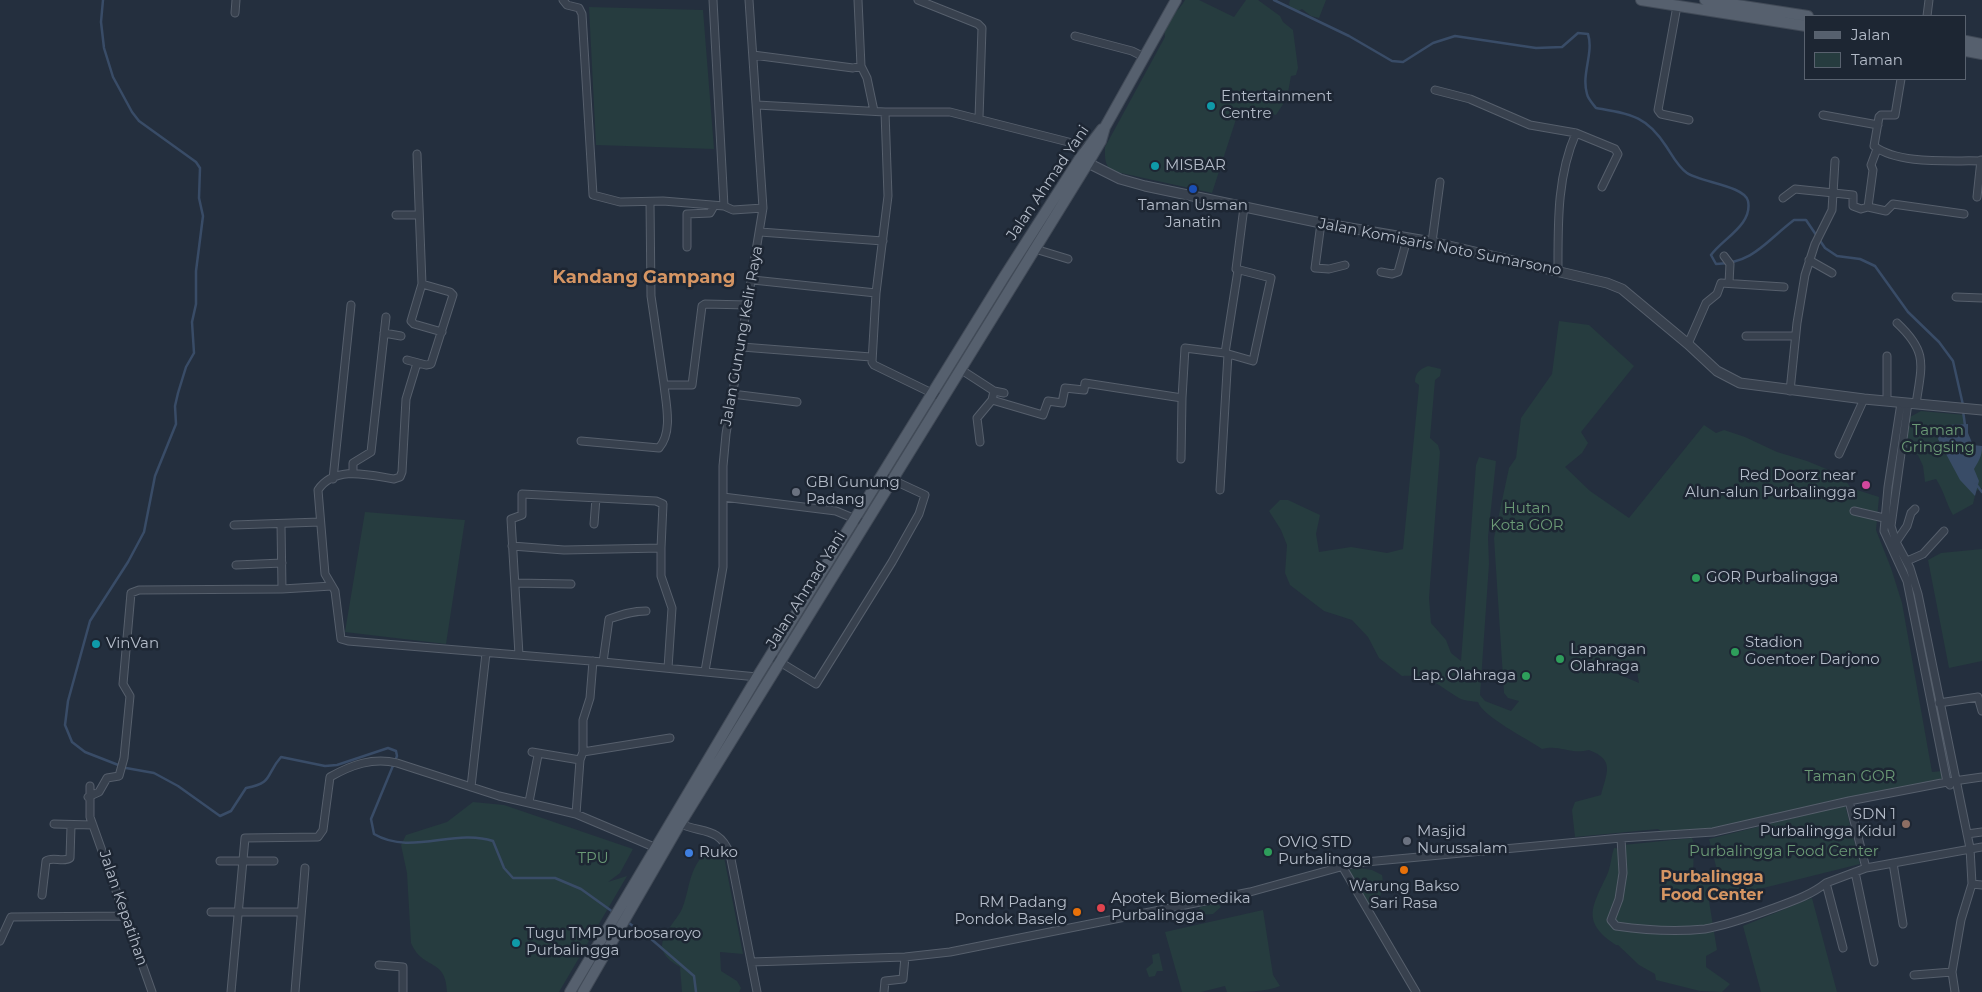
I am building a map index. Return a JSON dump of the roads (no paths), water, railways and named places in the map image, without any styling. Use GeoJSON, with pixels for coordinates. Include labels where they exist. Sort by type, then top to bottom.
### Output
{"type":"FeatureCollection","features":[{"type":"Feature","properties":{"kind":"main road","name":"Jalan Ahmad Yani"},"geometry":{"type":"LineString","coordinates":[[570,992],[654,847],[675,822],[775,658],[855,518],[888,475],[901,465],[938,395],[1093,148],[1098,132],[1105,127],[1176,0]]}},
{"type":"Feature","properties":{"kind":"main road"},"geometry":{"type":"LineString","coordinates":[[1641,0],[1804,26]]}},
{"type":"Feature","properties":{"kind":"main road"},"geometry":{"type":"LineString","coordinates":[[1705,0],[1804,15]]}},
{"type":"Feature","properties":{"kind":"main road"},"geometry":{"type":"LineString","coordinates":[[1967,41],[1982,44]]}},
{"type":"Feature","properties":{"kind":"main road"},"geometry":{"type":"LineString","coordinates":[[1967,52],[1982,54]]}},
{"type":"Feature","properties":{"kind":"main road","name":"Jalan Ahmad Yani"},"geometry":{"type":"LineString","coordinates":[[583,992],[627,916],[675,822],[757,677],[775,658],[865,523],[888,475],[891,460],[938,395],[960,369],[1035,249],[1084,160]]}},
{"type":"Feature","properties":{"kind":"street"},"geometry":{"type":"LineString","coordinates":[[235,13],[236,0]]}},
{"type":"Feature","properties":{"kind":"street"},"geometry":{"type":"LineString","coordinates":[[563,0],[569,6],[579,8],[582,14],[592,192],[597,197],[608,200],[713,209]]}},
{"type":"Feature","properties":{"kind":"street"},"geometry":{"type":"LineString","coordinates":[[713,0],[724,206]]}},
{"type":"Feature","properties":{"kind":"street","name":"Jalan Gunung Kelir Raya"},"geometry":{"type":"LineString","coordinates":[[705,671],[723,566],[725,539],[722,497],[726,431],[742,346],[762,214],[757,105],[749,0]]}},
{"type":"Feature","properties":{"kind":"street"},"geometry":{"type":"LineString","coordinates":[[858,0],[861,66],[867,78],[874,111]]}},
{"type":"Feature","properties":{"kind":"street"},"geometry":{"type":"LineString","coordinates":[[918,0],[978,24],[982,28],[979,118]]}},
{"type":"Feature","properties":{"kind":"street"},"geometry":{"type":"LineString","coordinates":[[1927,15],[1929,0]]}},
{"type":"Feature","properties":{"kind":"street"},"geometry":{"type":"LineString","coordinates":[[1677,6],[1658,110],[1661,114],[1689,120]]}},
{"type":"Feature","properties":{"kind":"street"},"geometry":{"type":"LineString","coordinates":[[1075,36],[1132,51],[1144,58]]}},
{"type":"Feature","properties":{"kind":"street"},"geometry":{"type":"LineString","coordinates":[[753,55],[853,68],[861,66]]}},
{"type":"Feature","properties":{"kind":"street"},"geometry":{"type":"LineString","coordinates":[[1901,80],[1895,115],[1893,117],[1881,115],[1873,145],[1877,149],[1894,155],[1925,160],[1982,160],[1977,197]]}},
{"type":"Feature","properties":{"kind":"street"},"geometry":{"type":"LineString","coordinates":[[1435,90],[1470,100],[1530,125],[1576,133],[1617,150],[1618,154],[1602,188]]}},
{"type":"Feature","properties":{"kind":"street"},"geometry":{"type":"LineString","coordinates":[[757,105],[884,112],[936,110],[979,118],[1093,148]]}},
{"type":"Feature","properties":{"kind":"street"},"geometry":{"type":"LineString","coordinates":[[884,112],[887,175],[883,241],[876,293],[871,358],[874,365],[938,395]]}},
{"type":"Feature","properties":{"kind":"street"},"geometry":{"type":"LineString","coordinates":[[1824,115],[1878,125]]}},
{"type":"Feature","properties":{"kind":"street"},"geometry":{"type":"LineString","coordinates":[[1558,270],[1560,191],[1568,151],[1576,133]]}},
{"type":"Feature","properties":{"kind":"street"},"geometry":{"type":"LineString","coordinates":[[1868,207],[1873,170],[1871,165],[1877,149]]}},
{"type":"Feature","properties":{"kind":"street"},"geometry":{"type":"LineString","coordinates":[[417,154],[422,284],[412,321],[414,324],[442,332]]}},
{"type":"Feature","properties":{"kind":"street","name":"Jalan Komisaris Noto Sumarsono"},"geometry":{"type":"LineString","coordinates":[[1084,160],[1112,175],[1136,184],[1321,223],[1432,242],[1607,283],[1622,289],[1728,378],[1754,387],[1982,410]]}},
{"type":"Feature","properties":{"kind":"street"},"geometry":{"type":"LineString","coordinates":[[1790,391],[1795,336],[1809,260],[1832,210],[1835,161]]}},
{"type":"Feature","properties":{"kind":"street"},"geometry":{"type":"LineString","coordinates":[[1432,242],[1440,182]]}},
{"type":"Feature","properties":{"kind":"street"},"geometry":{"type":"LineString","coordinates":[[1783,198],[1794,189],[1853,195],[1854,207],[1861,209],[1868,207],[1886,211],[1893,204],[1964,214]]}},
{"type":"Feature","properties":{"kind":"street"},"geometry":{"type":"LineString","coordinates":[[582,441],[656,449],[662,443],[667,422],[664,385],[651,296],[650,205]]}},
{"type":"Feature","properties":{"kind":"street"},"geometry":{"type":"LineString","coordinates":[[687,247],[687,214],[724,206],[733,210],[762,214]]}},
{"type":"Feature","properties":{"kind":"street"},"geometry":{"type":"LineString","coordinates":[[1220,490],[1226,354],[1238,270],[1235,268],[1244,207]]}},
{"type":"Feature","properties":{"kind":"street"},"geometry":{"type":"LineString","coordinates":[[396,215],[419,215]]}},
{"type":"Feature","properties":{"kind":"street"},"geometry":{"type":"LineString","coordinates":[[1321,223],[1315,268],[1330,269],[1345,265]]}},
{"type":"Feature","properties":{"kind":"street"},"geometry":{"type":"LineString","coordinates":[[760,232],[883,241]]}},
{"type":"Feature","properties":{"kind":"street"},"geometry":{"type":"LineString","coordinates":[[1381,272],[1392,274],[1398,272],[1407,239]]}},
{"type":"Feature","properties":{"kind":"street"},"geometry":{"type":"LineString","coordinates":[[1035,249],[1068,260]]}},
{"type":"Feature","properties":{"kind":"street"},"geometry":{"type":"LineString","coordinates":[[1724,256],[1730,264],[1729,283]]}},
{"type":"Feature","properties":{"kind":"street"},"geometry":{"type":"LineString","coordinates":[[1809,260],[1832,272]]}},
{"type":"Feature","properties":{"kind":"street"},"geometry":{"type":"LineString","coordinates":[[1181,459],[1184,349],[1226,354],[1250,361],[1254,360],[1270,281],[1269,277],[1238,270]]}},
{"type":"Feature","properties":{"kind":"street"},"geometry":{"type":"LineString","coordinates":[[752,280],[876,293]]}},
{"type":"Feature","properties":{"kind":"street"},"geometry":{"type":"LineString","coordinates":[[1688,344],[1706,303],[1717,294],[1721,283],[1784,286]]}},
{"type":"Feature","properties":{"kind":"street"},"geometry":{"type":"LineString","coordinates":[[407,360],[431,364],[452,293],[422,284]]}},
{"type":"Feature","properties":{"kind":"street"},"geometry":{"type":"LineString","coordinates":[[1956,298],[1982,298]]}},
{"type":"Feature","properties":{"kind":"street"},"geometry":{"type":"LineString","coordinates":[[333,479],[351,304]]}},
{"type":"Feature","properties":{"kind":"street"},"geometry":{"type":"LineString","coordinates":[[664,385],[692,385],[702,306],[705,304],[748,305]]}},
{"type":"Feature","properties":{"kind":"street"},"geometry":{"type":"LineString","coordinates":[[353,473],[353,463],[371,452],[386,317]]}},
{"type":"Feature","properties":{"kind":"street"},"geometry":{"type":"LineString","coordinates":[[1897,323],[1912,338],[1918,347],[1921,359],[1909,403],[1884,518],[1887,540],[1907,581],[1947,782],[1957,789]]}},
{"type":"Feature","properties":{"kind":"street"},"geometry":{"type":"LineString","coordinates":[[384,333],[401,336]]}},
{"type":"Feature","properties":{"kind":"street"},"geometry":{"type":"LineString","coordinates":[[1746,336],[1795,336]]}},
{"type":"Feature","properties":{"kind":"street"},"geometry":{"type":"LineString","coordinates":[[742,346],[871,358]]}},
{"type":"Feature","properties":{"kind":"street"},"geometry":{"type":"LineString","coordinates":[[1886,356],[1887,401]]}},
{"type":"Feature","properties":{"kind":"street"},"geometry":{"type":"LineString","coordinates":[[417,363],[406,399],[402,475],[394,478],[346,473],[319,489],[325,574],[335,591],[339,634],[344,640],[757,677]]}},
{"type":"Feature","properties":{"kind":"street"},"geometry":{"type":"LineString","coordinates":[[960,369],[994,391],[1004,393]]}},
{"type":"Feature","properties":{"kind":"street"},"geometry":{"type":"LineString","coordinates":[[992,400],[1043,415],[1048,401],[1062,403],[1065,388],[1084,390],[1085,383],[1182,398]]}},
{"type":"Feature","properties":{"kind":"street"},"geometry":{"type":"LineString","coordinates":[[980,442],[977,418],[992,400],[994,391]]}},
{"type":"Feature","properties":{"kind":"street"},"geometry":{"type":"LineString","coordinates":[[732,394],[796,402]]}},
{"type":"Feature","properties":{"kind":"street"},"geometry":{"type":"LineString","coordinates":[[1839,454],[1864,399]]}},
{"type":"Feature","properties":{"kind":"street"},"geometry":{"type":"LineString","coordinates":[[775,658],[816,684],[876,589],[919,514],[925,495],[888,475]]}},
{"type":"Feature","properties":{"kind":"street"},"geometry":{"type":"LineString","coordinates":[[1892,487],[1891,526],[1896,542],[1907,561],[1918,594],[1970,848],[1972,884],[1961,920],[1952,972],[1953,991]]}},
{"type":"Feature","properties":{"kind":"street"},"geometry":{"type":"LineString","coordinates":[[519,656],[512,519],[522,515],[524,493],[662,503],[661,576],[672,608],[668,668]]}},
{"type":"Feature","properties":{"kind":"street"},"geometry":{"type":"LineString","coordinates":[[722,497],[836,510],[865,523]]}},
{"type":"Feature","properties":{"kind":"street"},"geometry":{"type":"LineString","coordinates":[[594,524],[596,498]]}},
{"type":"Feature","properties":{"kind":"street"},"geometry":{"type":"LineString","coordinates":[[1896,542],[1904,532],[1911,513],[1915,509]]}},
{"type":"Feature","properties":{"kind":"street"},"geometry":{"type":"LineString","coordinates":[[1854,511],[1884,518]]}},
{"type":"Feature","properties":{"kind":"street"},"geometry":{"type":"LineString","coordinates":[[234,525],[320,522]]}},
{"type":"Feature","properties":{"kind":"street"},"geometry":{"type":"LineString","coordinates":[[281,524],[282,589]]}},
{"type":"Feature","properties":{"kind":"street"},"geometry":{"type":"LineString","coordinates":[[1907,561],[1924,554],[1944,531]]}},
{"type":"Feature","properties":{"kind":"street"},"geometry":{"type":"LineString","coordinates":[[512,546],[564,550],[661,548]]}},
{"type":"Feature","properties":{"kind":"street"},"geometry":{"type":"LineString","coordinates":[[236,565],[282,563]]}},
{"type":"Feature","properties":{"kind":"street"},"geometry":{"type":"LineString","coordinates":[[515,583],[571,584]]}},
{"type":"Feature","properties":{"kind":"street"},"geometry":{"type":"LineString","coordinates":[[91,796],[101,790],[108,778],[120,775],[124,758],[130,696],[123,684],[131,593],[139,590],[282,589],[332,586]]}},
{"type":"Feature","properties":{"kind":"street"},"geometry":{"type":"LineString","coordinates":[[604,662],[609,619],[619,618],[631,611],[646,611]]}},
{"type":"Feature","properties":{"kind":"street"},"geometry":{"type":"LineString","coordinates":[[470,787],[486,652]]}},
{"type":"Feature","properties":{"kind":"street"},"geometry":{"type":"LineString","coordinates":[[576,814],[580,760],[583,752],[583,720],[590,698],[593,661]]}},
{"type":"Feature","properties":{"kind":"street"},"geometry":{"type":"LineString","coordinates":[[1939,703],[1978,697],[1982,711]]}},
{"type":"Feature","properties":{"kind":"street"},"geometry":{"type":"LineString","coordinates":[[583,752],[670,738]]}},
{"type":"Feature","properties":{"kind":"street"},"geometry":{"type":"LineString","coordinates":[[529,802],[535,754],[580,760]]}},
{"type":"Feature","properties":{"kind":"street"},"geometry":{"type":"LineString","coordinates":[[230,992],[246,837],[315,838],[320,836],[330,777],[367,760],[386,760],[470,787],[576,814],[654,847]]}},
{"type":"Feature","properties":{"kind":"street"},"geometry":{"type":"LineString","coordinates":[[752,962],[905,957],[950,952],[1250,892],[1342,866],[1621,838],[1726,830],[1849,802],[1947,782],[1982,777]]}},
{"type":"Feature","properties":{"kind":"street","name":"Jalan Kepatihan"},"geometry":{"type":"LineString","coordinates":[[90,786],[89,811],[93,825],[152,992]]}},
{"type":"Feature","properties":{"kind":"street"},"geometry":{"type":"LineString","coordinates":[[1849,802],[1866,868]]}},
{"type":"Feature","properties":{"kind":"street"},"geometry":{"type":"LineString","coordinates":[[675,822],[711,832],[726,844],[730,854],[757,992]]}},
{"type":"Feature","properties":{"kind":"street"},"geometry":{"type":"LineString","coordinates":[[54,824],[71,826],[93,825]]}},
{"type":"Feature","properties":{"kind":"street"},"geometry":{"type":"LineString","coordinates":[[42,895],[46,862],[49,859],[67,860],[70,858],[71,826]]}},
{"type":"Feature","properties":{"kind":"street"},"geometry":{"type":"LineString","coordinates":[[1967,834],[1982,832]]}},
{"type":"Feature","properties":{"kind":"street"},"geometry":{"type":"LineString","coordinates":[[1621,838],[1623,873],[1619,899],[1611,920],[1616,926],[1653,929],[1704,929],[1732,923],[1811,893],[1826,883],[1866,868],[1982,846]]}},
{"type":"Feature","properties":{"kind":"street"},"geometry":{"type":"LineString","coordinates":[[220,861],[274,861]]}},
{"type":"Feature","properties":{"kind":"street"},"geometry":{"type":"LineString","coordinates":[[1893,863],[1903,924]]}},
{"type":"Feature","properties":{"kind":"street"},"geometry":{"type":"LineString","coordinates":[[1342,866],[1416,992]]}},
{"type":"Feature","properties":{"kind":"street"},"geometry":{"type":"LineString","coordinates":[[295,992],[305,868]]}},
{"type":"Feature","properties":{"kind":"street"},"geometry":{"type":"LineString","coordinates":[[1855,872],[1874,962]]}},
{"type":"Feature","properties":{"kind":"street"},"geometry":{"type":"LineString","coordinates":[[1826,883],[1843,948]]}},
{"type":"Feature","properties":{"kind":"street"},"geometry":{"type":"LineString","coordinates":[[1972,884],[1982,885]]}},
{"type":"Feature","properties":{"kind":"street"},"geometry":{"type":"LineString","coordinates":[[211,912],[300,912]]}},
{"type":"Feature","properties":{"kind":"street"},"geometry":{"type":"LineString","coordinates":[[0,941],[11,917],[126,916]]}},
{"type":"Feature","properties":{"kind":"street"},"geometry":{"type":"LineString","coordinates":[[884,992],[885,980],[903,979],[905,957]]}},
{"type":"Feature","properties":{"kind":"street"},"geometry":{"type":"LineString","coordinates":[[379,965],[403,967],[403,992]]}},
{"type":"Feature","properties":{"kind":"street"},"geometry":{"type":"LineString","coordinates":[[1914,975],[1952,972]]}},
{"type":"Feature","properties":{"kind":"water"},"geometry":{"type":"Polygon","coordinates":[[[1968,424],[1968,433],[1973,445],[1982,446],[1981,456],[1974,469],[1979,481],[1975,496],[1960,480],[1938,439],[1940,430],[1948,425],[1968,424]]]}},
{"type":"Feature","properties":{"kind":"waterway"},"geometry":{"type":"LineString","coordinates":[[103,0],[101,22],[104,48],[113,77],[139,121],[196,162],[200,168],[199,198],[203,216],[196,271],[196,304],[192,322],[194,353],[186,367],[178,393],[175,406],[176,424],[155,476],[144,532],[128,562],[90,621],[68,701],[65,725],[72,742],[85,752],[126,768],[154,773],[178,786],[220,816],[231,811],[246,788],[265,781],[281,757],[325,766],[337,765],[388,748],[396,751],[397,756],[371,819],[374,834],[388,840],[403,843],[464,838],[493,841],[504,868],[513,878],[555,878],[581,889],[613,912]]}},
{"type":"Feature","properties":{"kind":"waterway"},"geometry":{"type":"LineString","coordinates":[[1274,0],[1349,36],[1392,61],[1403,62],[1433,43],[1455,36],[1536,48],[1562,47],[1578,33],[1588,34],[1590,49],[1585,79],[1588,98],[1596,108],[1628,114],[1644,122],[1659,136],[1678,164],[1687,173],[1731,188],[1745,196],[1748,201],[1746,217],[1711,255],[1716,264],[1740,260],[1759,250],[1794,220],[1806,220],[1825,248],[1837,256],[1860,259],[1875,266],[1908,312],[1939,342],[1953,361],[1963,405]]}},
{"type":"Feature","properties":{"kind":"waterway"},"geometry":{"type":"LineString","coordinates":[[1963,411],[1965,425]]}},
{"type":"Feature","properties":{"kind":"waterway"},"geometry":{"type":"LineString","coordinates":[[1976,484],[1982,492]]}},
{"type":"Feature","properties":{"kind":"waterway"},"geometry":{"type":"LineString","coordinates":[[626,921],[650,938],[694,976],[696,992]]}},
{"type":"Feature","properties":{"kind":"place","name":"Entertainment Centre"},"geometry":{"type":"Point","coordinates":[1211,106]}},
{"type":"Feature","properties":{"kind":"place","name":"MISBAR"},"geometry":{"type":"Point","coordinates":[1155,166]}},
{"type":"Feature","properties":{"kind":"place","name":"Taman Usman Janatin"},"geometry":{"type":"Point","coordinates":[1193,189]}},
{"type":"Feature","properties":{"kind":"place","name":"Red Doorz near Alun-alun Purbalingga"},"geometry":{"type":"Point","coordinates":[1866,485]}},
{"type":"Feature","properties":{"kind":"place","name":"GBI Gunung Padang"},"geometry":{"type":"Point","coordinates":[796,492]}},
{"type":"Feature","properties":{"kind":"place","name":"GOR Purbalingga"},"geometry":{"type":"Point","coordinates":[1696,578]}},
{"type":"Feature","properties":{"kind":"place","name":"VinVan"},"geometry":{"type":"Point","coordinates":[96,644]}},
{"type":"Feature","properties":{"kind":"place","name":"Stadion Goentoer Darjono"},"geometry":{"type":"Point","coordinates":[1735,652]}},
{"type":"Feature","properties":{"kind":"place","name":"Lapangan Olahraga"},"geometry":{"type":"Point","coordinates":[1560,659]}},
{"type":"Feature","properties":{"kind":"place","name":"Lap. Olahraga"},"geometry":{"type":"Point","coordinates":[1526,676]}},
{"type":"Feature","properties":{"kind":"place","name":"SDN 1 Purbalingga Kidul"},"geometry":{"type":"Point","coordinates":[1906,824]}},
{"type":"Feature","properties":{"kind":"place","name":"Masjid Nurussalam"},"geometry":{"type":"Point","coordinates":[1407,841]}},
{"type":"Feature","properties":{"kind":"place","name":"OVIQ STD Purbalingga"},"geometry":{"type":"Point","coordinates":[1268,852]}},
{"type":"Feature","properties":{"kind":"place","name":"Ruko"},"geometry":{"type":"Point","coordinates":[689,853]}},
{"type":"Feature","properties":{"kind":"place","name":"Warung Bakso Sari Rasa"},"geometry":{"type":"Point","coordinates":[1404,870]}},
{"type":"Feature","properties":{"kind":"place","name":"Apotek Biomedika Purbalingga"},"geometry":{"type":"Point","coordinates":[1101,908]}},
{"type":"Feature","properties":{"kind":"place","name":"RM Padang Pondok Baselo"},"geometry":{"type":"Point","coordinates":[1077,912]}},
{"type":"Feature","properties":{"kind":"place","name":"Tugu TMP Purbosaroyo Purbalingga"},"geometry":{"type":"Point","coordinates":[516,943]}},
{"type":"Feature","properties":{"kind":"district","name":"Kandang Gampang"},"geometry":{"type":"Point","coordinates":[644,278]}},
{"type":"Feature","properties":{"kind":"district","name":"Purbalingga Food Center"},"geometry":{"type":"Point","coordinates":[1712,886]}},
{"type":"Feature","properties":{"kind":"park label","name":"Taman Gringsing"},"geometry":{"type":"Point","coordinates":[1938,440]}},
{"type":"Feature","properties":{"kind":"park label","name":"Hutan Kota GOR"},"geometry":{"type":"Point","coordinates":[1527,518]}},
{"type":"Feature","properties":{"kind":"park label","name":"Taman GOR"},"geometry":{"type":"Point","coordinates":[1850,777]}},
{"type":"Feature","properties":{"kind":"park label","name":"TPU"},"geometry":{"type":"Point","coordinates":[593,859]}}]}
